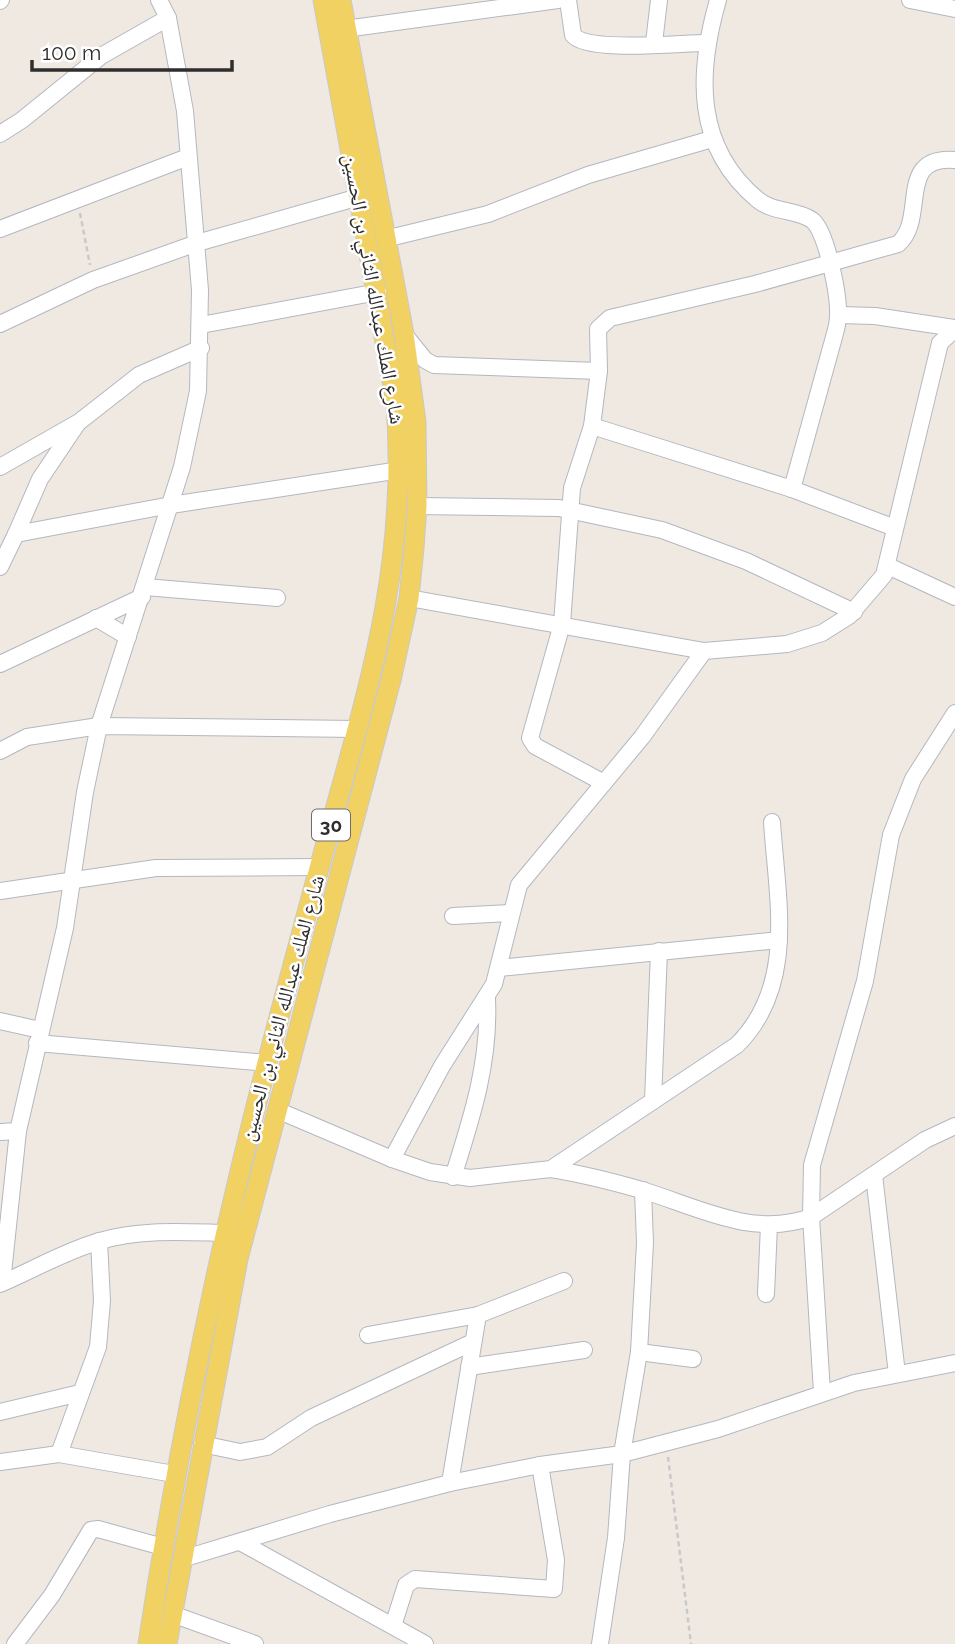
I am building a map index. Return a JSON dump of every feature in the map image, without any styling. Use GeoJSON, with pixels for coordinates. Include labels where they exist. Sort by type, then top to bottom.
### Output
{"type":"FeatureCollection","features":[{"type":"Feature","properties":{"kind":"main road","name":"شارع الملك عبدالله الثاني بن الحسين"},"geometry":{"type":"LineString","coordinates":[[167,1644],[238,1259],[391,680],[409,598],[417,506],[415,422],[404,334],[345,29],[332,2]]}},
{"type":"Feature","properties":{"kind":"main road","name":"شارع الملك عبدالله الثاني بن الحسين"},"geometry":{"type":"LineString","coordinates":[[148,1644],[174,1474],[224,1233],[319,867],[358,729],[391,583],[400,470],[396,403],[359,197],[332,2]]}},
{"type":"Feature","properties":{"kind":"main road"},"geometry":{"type":"LineString","coordinates":[[335,809],[355,813]]}},
{"type":"Feature","properties":{"kind":"main road"},"geometry":{"type":"LineString","coordinates":[[330,830],[350,835]]}},
{"type":"Feature","properties":{"kind":"street"},"geometry":{"type":"LineString","coordinates":[[1,1284],[18,1131],[74,879],[85,792],[99,726],[171,505],[192,421],[201,348],[197,243],[179,72],[168,18],[159,0]]}},
{"type":"Feature","properties":{"kind":"street"},"geometry":{"type":"LineString","coordinates":[[345,29],[558,0]]}},
{"type":"Feature","properties":{"kind":"street"},"geometry":{"type":"LineString","coordinates":[[568,0],[573,35],[581,43],[706,43]]}},
{"type":"Feature","properties":{"kind":"street"},"geometry":{"type":"LineString","coordinates":[[653,43],[659,0]]}},
{"type":"Feature","properties":{"kind":"street"},"geometry":{"type":"LineString","coordinates":[[718,0],[706,43],[705,81],[712,139],[736,176],[758,200],[769,207],[813,221],[820,229],[830,264],[839,315],[792,489]]}},
{"type":"Feature","properties":{"kind":"street"},"geometry":{"type":"LineString","coordinates":[[910,0],[955,9]]}},
{"type":"Feature","properties":{"kind":"street"},"geometry":{"type":"LineString","coordinates":[[0,134],[22,120],[101,56],[168,18]]}},
{"type":"Feature","properties":{"kind":"street"},"geometry":{"type":"LineString","coordinates":[[385,239],[488,214],[588,175],[712,139]]}},
{"type":"Feature","properties":{"kind":"street"},"geometry":{"type":"LineString","coordinates":[[0,229],[188,157]]}},
{"type":"Feature","properties":{"kind":"street"},"geometry":{"type":"LineString","coordinates":[[604,783],[531,741],[562,624],[575,471],[592,426],[599,371],[598,329],[610,318],[881,251],[904,239],[911,222],[915,186],[923,168],[937,161],[955,160]]}},
{"type":"Feature","properties":{"kind":"street"},"geometry":{"type":"LineString","coordinates":[[0,324],[93,280],[197,243],[359,197]]}},
{"type":"Feature","properties":{"kind":"street"},"geometry":{"type":"LineString","coordinates":[[201,325],[378,292]]}},
{"type":"Feature","properties":{"kind":"street"},"geometry":{"type":"LineString","coordinates":[[839,315],[875,316],[955,329]]}},
{"type":"Feature","properties":{"kind":"street"},"geometry":{"type":"LineString","coordinates":[[409,598],[704,651],[806,640],[837,625],[854,612],[874,590],[888,566],[940,342],[955,329]]}},
{"type":"Feature","properties":{"kind":"street"},"geometry":{"type":"LineString","coordinates":[[404,334],[432,365],[599,371]]}},
{"type":"Feature","properties":{"kind":"street"},"geometry":{"type":"LineString","coordinates":[[0,467],[79,422],[139,375],[201,348]]}},
{"type":"Feature","properties":{"kind":"street"},"geometry":{"type":"LineString","coordinates":[[0,567],[40,479],[79,422]]}},
{"type":"Feature","properties":{"kind":"street"},"geometry":{"type":"LineString","coordinates":[[592,426],[792,489],[895,528]]}},
{"type":"Feature","properties":{"kind":"street"},"geometry":{"type":"LineString","coordinates":[[16,534],[171,505],[400,470]]}},
{"type":"Feature","properties":{"kind":"street"},"geometry":{"type":"LineString","coordinates":[[417,506],[570,510],[662,530],[699,542],[854,612]]}},
{"type":"Feature","properties":{"kind":"street"},"geometry":{"type":"LineString","coordinates":[[888,566],[955,597]]}},
{"type":"Feature","properties":{"kind":"street"},"geometry":{"type":"LineString","coordinates":[[0,664],[143,592],[277,598]]}},
{"type":"Feature","properties":{"kind":"street"},"geometry":{"type":"LineString","coordinates":[[96,618],[128,638]]}},
{"type":"Feature","properties":{"kind":"street"},"geometry":{"type":"LineString","coordinates":[[392,1160],[442,1066],[487,999],[499,968],[510,913],[519,885],[642,737],[704,651]]}},
{"type":"Feature","properties":{"kind":"street"},"geometry":{"type":"LineString","coordinates":[[822,1392],[811,1217],[812,1164],[865,981],[891,835],[913,779],[955,713]]}},
{"type":"Feature","properties":{"kind":"street"},"geometry":{"type":"LineString","coordinates":[[0,751],[27,737],[99,726],[358,729]]}},
{"type":"Feature","properties":{"kind":"street"},"geometry":{"type":"LineString","coordinates":[[551,1169],[737,1045],[754,1028],[772,989],[779,940],[772,822]]}},
{"type":"Feature","properties":{"kind":"street"},"geometry":{"type":"LineString","coordinates":[[0,891],[156,868],[319,867]]}},
{"type":"Feature","properties":{"kind":"street"},"geometry":{"type":"LineString","coordinates":[[453,916],[510,913]]}},
{"type":"Feature","properties":{"kind":"street"},"geometry":{"type":"LineString","coordinates":[[499,968],[779,940]]}},
{"type":"Feature","properties":{"kind":"street"},"geometry":{"type":"LineString","coordinates":[[653,1101],[659,951]]}},
{"type":"Feature","properties":{"kind":"street"},"geometry":{"type":"LineString","coordinates":[[453,1177],[480,1087],[489,1035],[487,999]]}},
{"type":"Feature","properties":{"kind":"street"},"geometry":{"type":"LineString","coordinates":[[0,1021],[38,1036],[267,1063]]}},
{"type":"Feature","properties":{"kind":"street"},"geometry":{"type":"LineString","coordinates":[[276,1110],[392,1160],[453,1177],[497,1176],[551,1169],[642,1190],[724,1217],[769,1226],[793,1224],[811,1217],[925,1140],[955,1126]]}},
{"type":"Feature","properties":{"kind":"street"},"geometry":{"type":"LineString","coordinates":[[0,1132],[18,1131]]}},
{"type":"Feature","properties":{"kind":"street"},"geometry":{"type":"LineString","coordinates":[[874,1175],[897,1374]]}},
{"type":"Feature","properties":{"kind":"street"},"geometry":{"type":"LineString","coordinates":[[600,1644],[616,1538],[622,1454],[639,1352],[645,1243],[642,1190]]}},
{"type":"Feature","properties":{"kind":"street"},"geometry":{"type":"LineString","coordinates":[[766,1294],[769,1226]]}},
{"type":"Feature","properties":{"kind":"street"},"geometry":{"type":"LineString","coordinates":[[1,1284],[99,1241],[146,1233],[224,1233]]}},
{"type":"Feature","properties":{"kind":"street"},"geometry":{"type":"LineString","coordinates":[[59,1454],[94,1361],[102,1328],[99,1241]]}},
{"type":"Feature","properties":{"kind":"street"},"geometry":{"type":"LineString","coordinates":[[368,1335],[478,1315],[564,1281]]}},
{"type":"Feature","properties":{"kind":"street"},"geometry":{"type":"LineString","coordinates":[[450,1483],[478,1315]]}},
{"type":"Feature","properties":{"kind":"street"},"geometry":{"type":"LineString","coordinates":[[202,1444],[240,1452],[267,1447],[311,1418],[473,1342]]}},
{"type":"Feature","properties":{"kind":"street"},"geometry":{"type":"LineString","coordinates":[[469,1367],[584,1350]]}},
{"type":"Feature","properties":{"kind":"street"},"geometry":{"type":"LineString","coordinates":[[639,1352],[693,1359]]}},
{"type":"Feature","properties":{"kind":"street"},"geometry":{"type":"LineString","coordinates":[[182,1559],[242,1543],[330,1514],[450,1483],[541,1465],[622,1454],[758,1416],[822,1392],[955,1363]]}},
{"type":"Feature","properties":{"kind":"street"},"geometry":{"type":"LineString","coordinates":[[0,1412],[80,1393]]}},
{"type":"Feature","properties":{"kind":"street"},"geometry":{"type":"LineString","coordinates":[[0,1462],[59,1454],[174,1474]]}},
{"type":"Feature","properties":{"kind":"street"},"geometry":{"type":"LineString","coordinates":[[393,1626],[406,1585],[415,1579],[555,1588],[557,1581],[554,1547],[541,1465]]}},
{"type":"Feature","properties":{"kind":"street"},"geometry":{"type":"LineString","coordinates":[[16,1644],[52,1595],[90,1530],[97,1529],[163,1548]]}},
{"type":"Feature","properties":{"kind":"street"},"geometry":{"type":"LineString","coordinates":[[242,1543],[425,1644]]}},
{"type":"Feature","properties":{"kind":"street"},"geometry":{"type":"LineString","coordinates":[[172,1615],[255,1644]]}},
{"type":"Feature","properties":{"kind":"path"},"geometry":{"type":"LineString","coordinates":[[77,199],[93,280]]}},
{"type":"Feature","properties":{"kind":"path"},"geometry":{"type":"LineString","coordinates":[[666,1443],[691,1644]]}}]}
